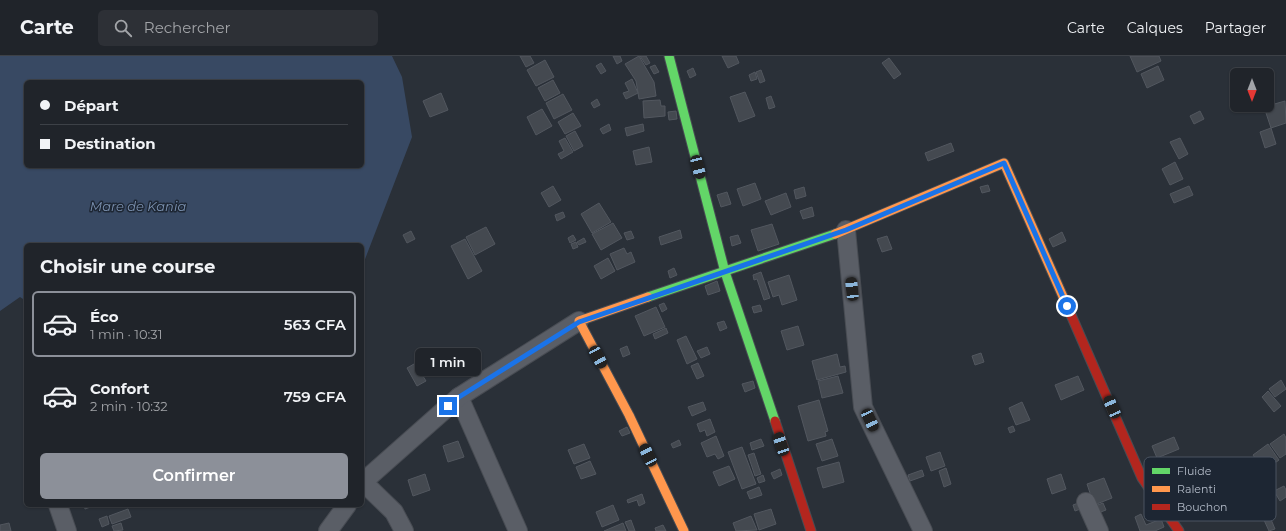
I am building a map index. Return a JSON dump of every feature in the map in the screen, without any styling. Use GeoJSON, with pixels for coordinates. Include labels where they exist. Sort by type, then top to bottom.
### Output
{"type":"FeatureCollection","features":[{"type":"Feature","properties":{"kind":"street"},"geometry":{"type":"LineString","coordinates":[[669,56],[675,74],[725,272],[811,531]]}},
{"type":"Feature","properties":{"kind":"street"},"geometry":{"type":"LineString","coordinates":[[364,482],[459,397],[579,322],[846,230],[1004,163],[1144,481]]}},
{"type":"Feature","properties":{"kind":"street"},"geometry":{"type":"LineString","coordinates":[[846,230],[863,407],[923,531]]}},
{"type":"Feature","properties":{"kind":"street"},"geometry":{"type":"LineString","coordinates":[[579,322],[629,415],[684,531]]}},
{"type":"Feature","properties":{"kind":"street"},"geometry":{"type":"LineString","coordinates":[[459,397],[518,531]]}},
{"type":"Feature","properties":{"kind":"street"},"geometry":{"type":"LineString","coordinates":[[364,484],[394,512],[404,531]]}},
{"type":"Feature","properties":{"kind":"street"},"geometry":{"type":"LineString","coordinates":[[1086,502],[1100,531]]}},
{"type":"Feature","properties":{"kind":"street"},"geometry":{"type":"LineString","coordinates":[[59,507],[67,531]]}},
{"type":"Feature","properties":{"kind":"street"},"geometry":{"type":"LineString","coordinates":[[328,531],[346,507]]}},
{"type":"Feature","properties":{"kind":"street"},"geometry":{"type":"LineString","coordinates":[[1172,521],[1179,531]]}},
{"type":"Feature","properties":{"kind":"water","name":"Mare de Kania"},"geometry":{"type":"Polygon","coordinates":[[[0,56],[392,56],[402,77],[412,137],[364,262],[364,243],[24,243],[24,300],[20,297],[0,311],[0,56]]]}},
{"type":"Feature","properties":{"kind":"building"},"geometry":{"type":"Polygon","coordinates":[[[520,56],[530,56],[534,63],[526,67],[520,56]]]}},
{"type":"Feature","properties":{"kind":"building"},"geometry":{"type":"Polygon","coordinates":[[[613,56],[620,56],[622,61],[617,64],[613,56]]]}},
{"type":"Feature","properties":{"kind":"building"},"geometry":{"type":"Polygon","coordinates":[[[639,56],[654,82],[656,96],[639,99],[636,81],[625,64],[639,56]]]}},
{"type":"Feature","properties":{"kind":"building"},"geometry":{"type":"Polygon","coordinates":[[[640,56],[646,56],[650,63],[646,65],[640,56]]]}},
{"type":"Feature","properties":{"kind":"building"},"geometry":{"type":"Polygon","coordinates":[[[722,56],[736,56],[739,63],[728,68],[722,56]]]}},
{"type":"Feature","properties":{"kind":"building"},"geometry":{"type":"Polygon","coordinates":[[[1130,56],[1159,56],[1161,61],[1137,72],[1130,56]]]}},
{"type":"Feature","properties":{"kind":"building"},"geometry":{"type":"Polygon","coordinates":[[[889,58],[901,74],[894,79],[882,63],[889,58]]]}},
{"type":"Feature","properties":{"kind":"building"},"geometry":{"type":"Polygon","coordinates":[[[545,60],[554,77],[536,86],[527,70],[545,60]]]}},
{"type":"Feature","properties":{"kind":"building"},"geometry":{"type":"Polygon","coordinates":[[[601,63],[606,71],[601,74],[596,66],[601,63]]]}},
{"type":"Feature","properties":{"kind":"building"},"geometry":{"type":"Polygon","coordinates":[[[655,65],[659,72],[654,74],[650,67],[655,65]]]}},
{"type":"Feature","properties":{"kind":"building"},"geometry":{"type":"Polygon","coordinates":[[[1158,66],[1164,80],[1147,88],[1141,74],[1158,66]]]}},
{"type":"Feature","properties":{"kind":"building"},"geometry":{"type":"Polygon","coordinates":[[[693,68],[696,75],[690,78],[687,71],[693,68]]]}},
{"type":"Feature","properties":{"kind":"building"},"geometry":{"type":"Polygon","coordinates":[[[761,70],[765,81],[760,83],[756,72],[761,70]]]}},
{"type":"Feature","properties":{"kind":"building"},"geometry":{"type":"Polygon","coordinates":[[[755,72],[757,79],[751,81],[749,75],[755,72]]]}},
{"type":"Feature","properties":{"kind":"building"},"geometry":{"type":"Polygon","coordinates":[[[632,79],[638,93],[626,99],[623,93],[629,91],[625,83],[632,79]]]}},
{"type":"Feature","properties":{"kind":"building"},"geometry":{"type":"Polygon","coordinates":[[[553,80],[560,93],[545,101],[538,88],[553,80]]]}},
{"type":"Feature","properties":{"kind":"building"},"geometry":{"type":"Polygon","coordinates":[[[745,92],[755,116],[739,122],[730,97],[745,92]]]}},
{"type":"Feature","properties":{"kind":"building"},"geometry":{"type":"Polygon","coordinates":[[[441,93],[448,110],[430,117],[423,101],[441,93]]]}},
{"type":"Feature","properties":{"kind":"building"},"geometry":{"type":"Polygon","coordinates":[[[563,94],[572,110],[554,119],[546,103],[563,94]]]}},
{"type":"Feature","properties":{"kind":"building"},"geometry":{"type":"Polygon","coordinates":[[[771,96],[775,107],[769,109],[766,98],[771,96]]]}},
{"type":"Feature","properties":{"kind":"building"},"geometry":{"type":"Polygon","coordinates":[[[597,99],[600,105],[594,108],[591,103],[597,99]]]}},
{"type":"Feature","properties":{"kind":"building"},"geometry":{"type":"Polygon","coordinates":[[[660,100],[661,106],[665,106],[665,116],[644,118],[643,101],[660,100]]]}},
{"type":"Feature","properties":{"kind":"building"},"geometry":{"type":"Polygon","coordinates":[[[1285,101],[1286,123],[1271,128],[1266,112],[1274,112],[1274,104],[1285,101]]]}},
{"type":"Feature","properties":{"kind":"building"},"geometry":{"type":"Polygon","coordinates":[[[542,109],[552,126],[536,135],[527,117],[542,109]]]}},
{"type":"Feature","properties":{"kind":"building"},"geometry":{"type":"Polygon","coordinates":[[[676,111],[677,119],[669,120],[668,112],[676,111]]]}},
{"type":"Feature","properties":{"kind":"building"},"geometry":{"type":"Polygon","coordinates":[[[1200,111],[1204,119],[1194,124],[1190,116],[1200,111]]]}},
{"type":"Feature","properties":{"kind":"building"},"geometry":{"type":"Polygon","coordinates":[[[573,113],[581,126],[565,134],[558,122],[573,113]]]}},
{"type":"Feature","properties":{"kind":"building"},"geometry":{"type":"Polygon","coordinates":[[[609,124],[611,130],[603,134],[600,129],[609,124]]]}},
{"type":"Feature","properties":{"kind":"building"},"geometry":{"type":"Polygon","coordinates":[[[643,124],[644,131],[627,136],[625,128],[643,124]]]}},
{"type":"Feature","properties":{"kind":"building"},"geometry":{"type":"Polygon","coordinates":[[[1271,128],[1276,144],[1265,148],[1260,132],[1271,128]]]}},
{"type":"Feature","properties":{"kind":"building"},"geometry":{"type":"Polygon","coordinates":[[[575,131],[583,146],[574,151],[566,136],[575,131]]]}},
{"type":"Feature","properties":{"kind":"building"},"geometry":{"type":"Polygon","coordinates":[[[565,138],[573,152],[561,159],[558,154],[564,151],[559,141],[565,138]]]}},
{"type":"Feature","properties":{"kind":"building"},"geometry":{"type":"Polygon","coordinates":[[[1180,138],[1188,154],[1179,159],[1170,142],[1180,138]]]}},
{"type":"Feature","properties":{"kind":"building"},"geometry":{"type":"Polygon","coordinates":[[[951,143],[954,151],[928,161],[925,153],[951,143]]]}},
{"type":"Feature","properties":{"kind":"building"},"geometry":{"type":"Polygon","coordinates":[[[649,147],[652,162],[636,165],[633,151],[649,147]]]}},
{"type":"Feature","properties":{"kind":"building"},"geometry":{"type":"Polygon","coordinates":[[[1175,162],[1183,179],[1170,185],[1162,169],[1175,162]]]}},
{"type":"Feature","properties":{"kind":"building"},"geometry":{"type":"Polygon","coordinates":[[[755,183],[761,199],[743,206],[737,189],[755,183]]]}},
{"type":"Feature","properties":{"kind":"building"},"geometry":{"type":"Polygon","coordinates":[[[988,185],[990,191],[982,193],[980,187],[988,185]]]}},
{"type":"Feature","properties":{"kind":"building"},"geometry":{"type":"Polygon","coordinates":[[[553,186],[561,200],[549,207],[541,193],[553,186]]]}},
{"type":"Feature","properties":{"kind":"building"},"geometry":{"type":"Polygon","coordinates":[[[1189,186],[1193,195],[1174,203],[1170,194],[1189,186]]]}},
{"type":"Feature","properties":{"kind":"building"},"geometry":{"type":"Polygon","coordinates":[[[804,187],[806,196],[796,199],[794,190],[804,187]]]}},
{"type":"Feature","properties":{"kind":"building"},"geometry":{"type":"Polygon","coordinates":[[[727,192],[731,204],[721,207],[717,195],[727,192]]]}},
{"type":"Feature","properties":{"kind":"building"},"geometry":{"type":"Polygon","coordinates":[[[786,193],[791,207],[771,215],[765,201],[786,193]]]}},
{"type":"Feature","properties":{"kind":"building"},"geometry":{"type":"Polygon","coordinates":[[[599,203],[611,222],[592,233],[581,214],[599,203]]]}},
{"type":"Feature","properties":{"kind":"building"},"geometry":{"type":"Polygon","coordinates":[[[812,207],[814,216],[803,219],[800,211],[812,207]]]}},
{"type":"Feature","properties":{"kind":"building"},"geometry":{"type":"Polygon","coordinates":[[[563,212],[565,217],[557,221],[555,215],[563,212]]]}},
{"type":"Feature","properties":{"kind":"building"},"geometry":{"type":"Polygon","coordinates":[[[613,223],[622,238],[601,250],[592,234],[613,223]]]}},
{"type":"Feature","properties":{"kind":"building"},"geometry":{"type":"Polygon","coordinates":[[[772,224],[779,244],[758,251],[751,230],[772,224]]]}},
{"type":"Feature","properties":{"kind":"building"},"geometry":{"type":"Polygon","coordinates":[[[486,227],[495,244],[475,255],[466,237],[486,227]]]}},
{"type":"Feature","properties":{"kind":"building"},"geometry":{"type":"Polygon","coordinates":[[[680,230],[682,238],[661,245],[659,237],[680,230]]]}},
{"type":"Feature","properties":{"kind":"building"},"geometry":{"type":"Polygon","coordinates":[[[411,231],[415,239],[407,243],[403,235],[411,231]]]}},
{"type":"Feature","properties":{"kind":"building"},"geometry":{"type":"Polygon","coordinates":[[[631,231],[634,238],[627,240],[624,233],[631,231]]]}},
{"type":"Feature","properties":{"kind":"building"},"geometry":{"type":"Polygon","coordinates":[[[1062,232],[1066,241],[1053,247],[1049,239],[1062,232]]]}},
{"type":"Feature","properties":{"kind":"building"},"geometry":{"type":"Polygon","coordinates":[[[573,235],[576,240],[570,243],[568,238],[573,235]]]}},
{"type":"Feature","properties":{"kind":"building"},"geometry":{"type":"Polygon","coordinates":[[[738,235],[741,243],[732,246],[730,237],[738,235]]]}},
{"type":"Feature","properties":{"kind":"building"},"geometry":{"type":"Polygon","coordinates":[[[887,236],[892,249],[882,252],[877,239],[887,236]]]}},
{"type":"Feature","properties":{"kind":"building"},"geometry":{"type":"Polygon","coordinates":[[[584,238],[586,242],[579,245],[577,242],[584,238]]]}},
{"type":"Feature","properties":{"kind":"building"},"geometry":{"type":"Polygon","coordinates":[[[465,239],[482,271],[468,279],[451,246],[465,239]]]}},
{"type":"Feature","properties":{"kind":"building"},"geometry":{"type":"Polygon","coordinates":[[[576,242],[578,247],[573,249],[571,244],[576,242]]]}},
{"type":"Feature","properties":{"kind":"building"},"geometry":{"type":"Polygon","coordinates":[[[624,248],[627,254],[631,252],[635,262],[617,270],[610,254],[624,248]]]}},
{"type":"Feature","properties":{"kind":"building"},"geometry":{"type":"Polygon","coordinates":[[[608,258],[615,271],[601,279],[594,266],[608,258]]]}},
{"type":"Feature","properties":{"kind":"building"},"geometry":{"type":"Polygon","coordinates":[[[674,268],[677,275],[670,278],[668,271],[674,268]]]}},
{"type":"Feature","properties":{"kind":"building"},"geometry":{"type":"Polygon","coordinates":[[[761,272],[770,298],[764,300],[757,279],[754,280],[753,275],[761,272]]]}},
{"type":"Feature","properties":{"kind":"building"},"geometry":{"type":"Polygon","coordinates":[[[789,275],[797,300],[782,305],[779,295],[773,297],[768,282],[789,275]]]}},
{"type":"Feature","properties":{"kind":"building"},"geometry":{"type":"Polygon","coordinates":[[[717,281],[720,291],[708,295],[705,286],[717,281]]]}},
{"type":"Feature","properties":{"kind":"building"},"geometry":{"type":"Polygon","coordinates":[[[664,303],[667,309],[662,312],[659,305],[664,303]]]}},
{"type":"Feature","properties":{"kind":"building"},"geometry":{"type":"Polygon","coordinates":[[[760,305],[762,311],[754,313],[752,307],[760,305]]]}},
{"type":"Feature","properties":{"kind":"building"},"geometry":{"type":"Polygon","coordinates":[[[656,307],[665,327],[644,336],[635,316],[656,307]]]}},
{"type":"Feature","properties":{"kind":"building"},"geometry":{"type":"Polygon","coordinates":[[[724,321],[727,328],[720,331],[717,323],[724,321]]]}},
{"type":"Feature","properties":{"kind":"building"},"geometry":{"type":"Polygon","coordinates":[[[798,326],[804,345],[787,350],[781,331],[798,326]]]}},
{"type":"Feature","properties":{"kind":"building"},"geometry":{"type":"Polygon","coordinates":[[[666,328],[668,333],[655,339],[653,334],[666,328]]]}},
{"type":"Feature","properties":{"kind":"building"},"geometry":{"type":"Polygon","coordinates":[[[686,336],[697,359],[687,364],[677,340],[686,336]]]}},
{"type":"Feature","properties":{"kind":"building"},"geometry":{"type":"Polygon","coordinates":[[[627,346],[630,354],[623,357],[620,349],[627,346]]]}},
{"type":"Feature","properties":{"kind":"building"},"geometry":{"type":"Polygon","coordinates":[[[707,347],[710,354],[701,358],[697,351],[707,347]]]}},
{"type":"Feature","properties":{"kind":"building"},"geometry":{"type":"Polygon","coordinates":[[[981,353],[984,362],[975,365],[972,356],[981,353]]]}},
{"type":"Feature","properties":{"kind":"building"},"geometry":{"type":"Polygon","coordinates":[[[837,354],[840,367],[845,366],[846,372],[817,380],[812,361],[837,354]]]}},
{"type":"Feature","properties":{"kind":"building"},"geometry":{"type":"Polygon","coordinates":[[[421,360],[426,369],[421,373],[426,381],[417,386],[407,368],[421,360]]]}},
{"type":"Feature","properties":{"kind":"building"},"geometry":{"type":"Polygon","coordinates":[[[698,363],[704,376],[697,379],[691,366],[698,363]]]}},
{"type":"Feature","properties":{"kind":"building"},"geometry":{"type":"Polygon","coordinates":[[[838,376],[843,393],[822,398],[818,381],[838,376]]]}},
{"type":"Feature","properties":{"kind":"building"},"geometry":{"type":"Polygon","coordinates":[[[1078,376],[1084,390],[1061,400],[1055,385],[1078,376]]]}},
{"type":"Feature","properties":{"kind":"building"},"geometry":{"type":"Polygon","coordinates":[[[1281,380],[1286,389],[1275,397],[1269,389],[1281,380]]]}},
{"type":"Feature","properties":{"kind":"building"},"geometry":{"type":"Polygon","coordinates":[[[753,381],[755,388],[745,392],[742,384],[753,381]]]}},
{"type":"Feature","properties":{"kind":"building"},"geometry":{"type":"Polygon","coordinates":[[[1268,391],[1281,406],[1274,412],[1262,397],[1268,391]]]}},
{"type":"Feature","properties":{"kind":"building"},"geometry":{"type":"Polygon","coordinates":[[[819,400],[828,431],[825,432],[826,436],[808,441],[798,406],[819,400]]]}},
{"type":"Feature","properties":{"kind":"building"},"geometry":{"type":"Polygon","coordinates":[[[703,402],[706,410],[692,416],[688,407],[703,402]]]}},
{"type":"Feature","properties":{"kind":"building"},"geometry":{"type":"Polygon","coordinates":[[[1022,402],[1030,420],[1016,425],[1009,408],[1022,402]]]}},
{"type":"Feature","properties":{"kind":"building"},"geometry":{"type":"Polygon","coordinates":[[[710,419],[715,432],[707,436],[705,430],[700,432],[697,424],[710,419]]]}},
{"type":"Feature","properties":{"kind":"building"},"geometry":{"type":"Polygon","coordinates":[[[1013,426],[1015,431],[1010,433],[1008,428],[1013,426]]]}},
{"type":"Feature","properties":{"kind":"building"},"geometry":{"type":"Polygon","coordinates":[[[627,427],[630,433],[622,436],[619,431],[627,427]]]}},
{"type":"Feature","properties":{"kind":"building"},"geometry":{"type":"Polygon","coordinates":[[[1284,434],[1286,438],[1286,454],[1280,458],[1270,444],[1284,434]]]}},
{"type":"Feature","properties":{"kind":"building"},"geometry":{"type":"Polygon","coordinates":[[[716,436],[724,456],[718,459],[715,454],[707,457],[701,443],[716,436]]]}},
{"type":"Feature","properties":{"kind":"building"},"geometry":{"type":"Polygon","coordinates":[[[1174,437],[1179,449],[1157,457],[1152,446],[1174,437]]]}},
{"type":"Feature","properties":{"kind":"building"},"geometry":{"type":"Polygon","coordinates":[[[761,439],[764,446],[752,450],[750,443],[761,439]]]}},
{"type":"Feature","properties":{"kind":"building"},"geometry":{"type":"Polygon","coordinates":[[[832,439],[838,456],[822,461],[816,444],[832,439]]]}},
{"type":"Feature","properties":{"kind":"building"},"geometry":{"type":"Polygon","coordinates":[[[679,440],[681,445],[673,448],[671,444],[679,440]]]}},
{"type":"Feature","properties":{"kind":"building"},"geometry":{"type":"Polygon","coordinates":[[[458,441],[464,457],[448,462],[443,446],[458,441]]]}},
{"type":"Feature","properties":{"kind":"building"},"geometry":{"type":"Polygon","coordinates":[[[584,444],[590,458],[574,464],[568,450],[584,444]]]}},
{"type":"Feature","properties":{"kind":"building"},"geometry":{"type":"Polygon","coordinates":[[[1268,444],[1279,460],[1276,462],[1276,457],[1254,457],[1253,455],[1268,444]]]}},
{"type":"Feature","properties":{"kind":"building"},"geometry":{"type":"Polygon","coordinates":[[[742,447],[756,484],[742,489],[728,452],[742,447]]]}},
{"type":"Feature","properties":{"kind":"building"},"geometry":{"type":"Polygon","coordinates":[[[940,452],[945,466],[931,471],[926,457],[940,452]]]}},
{"type":"Feature","properties":{"kind":"building"},"geometry":{"type":"Polygon","coordinates":[[[754,453],[761,474],[755,476],[748,455],[754,453]]]}},
{"type":"Feature","properties":{"kind":"building"},"geometry":{"type":"Polygon","coordinates":[[[590,461],[596,474],[581,479],[576,467],[590,461]]]}},
{"type":"Feature","properties":{"kind":"building"},"geometry":{"type":"Polygon","coordinates":[[[839,462],[844,482],[823,488],[817,468],[839,462]]]}},
{"type":"Feature","properties":{"kind":"building"},"geometry":{"type":"Polygon","coordinates":[[[729,466],[735,479],[719,486],[713,472],[729,466]]]}},
{"type":"Feature","properties":{"kind":"building"},"geometry":{"type":"Polygon","coordinates":[[[946,468],[951,484],[944,487],[939,471],[946,468]]]}},
{"type":"Feature","properties":{"kind":"building"},"geometry":{"type":"Polygon","coordinates":[[[780,469],[782,475],[774,479],[771,473],[780,469]]]}},
{"type":"Feature","properties":{"kind":"building"},"geometry":{"type":"Polygon","coordinates":[[[922,470],[924,476],[910,481],[908,475],[922,470]]]}},
{"type":"Feature","properties":{"kind":"building"},"geometry":{"type":"Polygon","coordinates":[[[425,474],[430,490],[413,496],[408,480],[425,474]]]}},
{"type":"Feature","properties":{"kind":"building"},"geometry":{"type":"Polygon","coordinates":[[[1061,474],[1066,489],[1052,494],[1047,479],[1061,474]]]}},
{"type":"Feature","properties":{"kind":"building"},"geometry":{"type":"Polygon","coordinates":[[[763,475],[765,481],[759,483],[757,478],[763,475]]]}},
{"type":"Feature","properties":{"kind":"building"},"geometry":{"type":"Polygon","coordinates":[[[1104,478],[1112,498],[1094,505],[1087,484],[1104,478]]]}},
{"type":"Feature","properties":{"kind":"building"},"geometry":{"type":"Polygon","coordinates":[[[1284,486],[1286,490],[1286,497],[1280,501],[1276,494],[1276,490],[1284,486]]]}},
{"type":"Feature","properties":{"kind":"building"},"geometry":{"type":"Polygon","coordinates":[[[759,487],[762,495],[750,499],[747,492],[759,487]]]}},
{"type":"Feature","properties":{"kind":"building"},"geometry":{"type":"Polygon","coordinates":[[[642,494],[645,503],[639,506],[637,500],[628,503],[627,500],[642,494]]]}},
{"type":"Feature","properties":{"kind":"building"},"geometry":{"type":"Polygon","coordinates":[[[1081,502],[1083,508],[1075,511],[1073,505],[1081,502]]]}},
{"type":"Feature","properties":{"kind":"building"},"geometry":{"type":"Polygon","coordinates":[[[1103,503],[1106,510],[1098,513],[1095,506],[1103,503]]]}},
{"type":"Feature","properties":{"kind":"building"},"geometry":{"type":"Polygon","coordinates":[[[613,505],[619,520],[602,527],[596,512],[613,505]]]}},
{"type":"Feature","properties":{"kind":"building"},"geometry":{"type":"Polygon","coordinates":[[[128,509],[131,517],[112,524],[109,516],[128,509]]]}},
{"type":"Feature","properties":{"kind":"building"},"geometry":{"type":"Polygon","coordinates":[[[771,509],[776,524],[759,530],[754,514],[771,509]]]}},
{"type":"Feature","properties":{"kind":"building"},"geometry":{"type":"Polygon","coordinates":[[[1141,514],[1146,525],[1156,521],[1162,521],[1164,527],[1155,531],[1140,531],[1135,517],[1141,514]]]}},
{"type":"Feature","properties":{"kind":"building"},"geometry":{"type":"Polygon","coordinates":[[[107,516],[109,524],[102,527],[99,519],[107,516]]]}},
{"type":"Feature","properties":{"kind":"building"},"geometry":{"type":"Polygon","coordinates":[[[751,516],[757,530],[736,531],[733,523],[751,516]]]}},
{"type":"Feature","properties":{"kind":"building"},"geometry":{"type":"Polygon","coordinates":[[[631,520],[635,531],[629,531],[625,522],[631,520]]]}},
{"type":"Feature","properties":{"kind":"building"},"geometry":{"type":"Polygon","coordinates":[[[1264,521],[1272,521],[1275,529],[1269,531],[1264,521]]]}},
{"type":"Feature","properties":{"kind":"building"},"geometry":{"type":"Polygon","coordinates":[[[9,523],[11,531],[0,531],[0,525],[9,523]]]}},
{"type":"Feature","properties":{"kind":"building"},"geometry":{"type":"Polygon","coordinates":[[[121,523],[123,530],[114,531],[112,526],[121,523]]]}},
{"type":"Feature","properties":{"kind":"building"},"geometry":{"type":"Polygon","coordinates":[[[623,523],[626,531],[604,531],[623,523]]]}},
{"type":"Feature","properties":{"kind":"building"},"geometry":{"type":"Polygon","coordinates":[[[663,525],[666,531],[656,531],[655,528],[663,525]]]}},
{"type":"Feature","properties":{"kind":"traffic: fast"},"geometry":{"type":"LineString","coordinates":[[669,56],[725,272],[775,421]]}},
{"type":"Feature","properties":{"kind":"traffic: fast"},"geometry":{"type":"LineString","coordinates":[[648,297],[835,234]]}},
{"type":"Feature","properties":{"kind":"traffic: slow"},"geometry":{"type":"LineString","coordinates":[[835,234],[1004,163],[1068,308]]}},
{"type":"Feature","properties":{"kind":"traffic: slow"},"geometry":{"type":"LineString","coordinates":[[648,297],[579,321],[629,415],[684,531]]}},
{"type":"Feature","properties":{"kind":"traffic: jam"},"geometry":{"type":"LineString","coordinates":[[1068,308],[1144,481]]}},
{"type":"Feature","properties":{"kind":"traffic: jam"},"geometry":{"type":"LineString","coordinates":[[775,421],[811,531]]}},
{"type":"Feature","properties":{"kind":"traffic: jam"},"geometry":{"type":"LineString","coordinates":[[1172,521],[1179,531]]}},
{"type":"Feature","properties":{"kind":"route"},"geometry":{"type":"LineString","coordinates":[[448,406],[459,397],[579,322],[846,230],[1004,163],[1067,306]]}}]}
